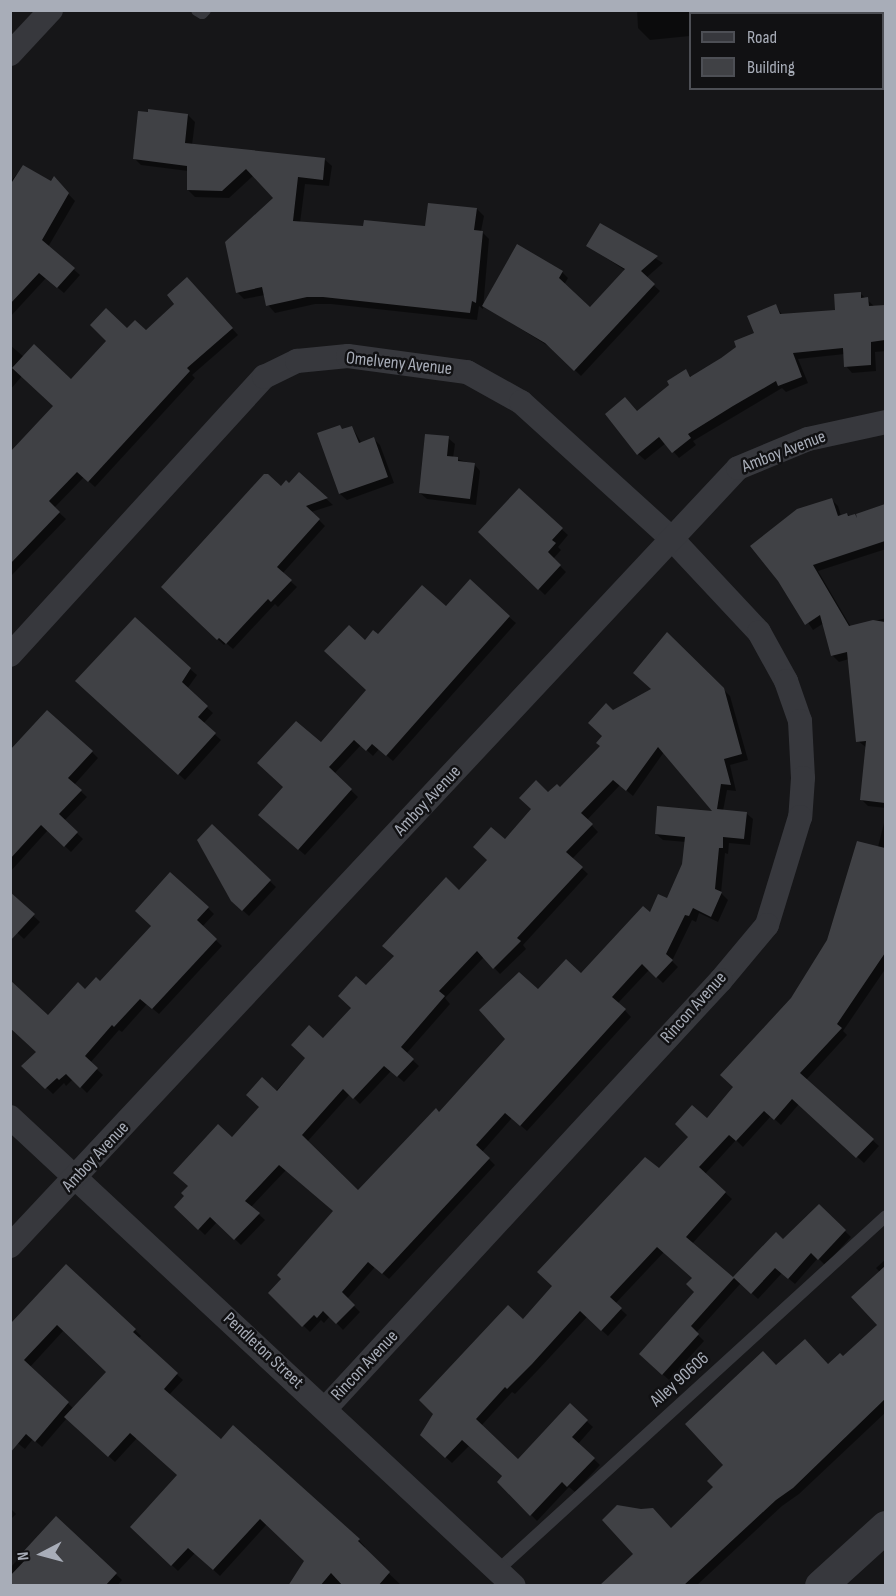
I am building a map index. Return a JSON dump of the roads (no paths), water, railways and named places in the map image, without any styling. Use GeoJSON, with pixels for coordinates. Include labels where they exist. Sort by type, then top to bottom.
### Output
{"type":"FeatureCollection","features":[{"type":"Feature","properties":{"kind":"street"},"geometry":{"type":"LineString","coordinates":[[10,54],[51,10]]}},
{"type":"Feature","properties":{"kind":"street","name":"Omelveny Avenue"},"geometry":{"type":"LineString","coordinates":[[10,655],[264,378],[297,361],[348,356],[467,372],[521,402],[672,539]]}},
{"type":"Feature","properties":{"kind":"street","name":"Amboy Avenue"},"geometry":{"type":"LineString","coordinates":[[10,1246],[78,1177],[738,468],[808,439],[885,422]]}},
{"type":"Feature","properties":{"kind":"street","name":"Rincon Avenue"},"geometry":{"type":"LineString","coordinates":[[325,1409],[721,980],[767,925],[800,816],[802,778],[800,721],[786,681],[759,632],[672,539]]}},
{"type":"Feature","properties":{"kind":"street","name":"Pendleton Street"},"geometry":{"type":"LineString","coordinates":[[10,1117],[78,1177],[506,1578]]}},
{"type":"Feature","properties":{"kind":"street"},"geometry":{"type":"LineString","coordinates":[[821,1586],[885,1527]]}},
{"type":"Feature","properties":{"kind":"lane"},"geometry":{"type":"LineString","coordinates":[[197,10],[201,13],[205,10]]}},
{"type":"Feature","properties":{"kind":"lane","name":"Alley 90606"},"geometry":{"type":"LineString","coordinates":[[506,1578],[885,1216]]}}]}
